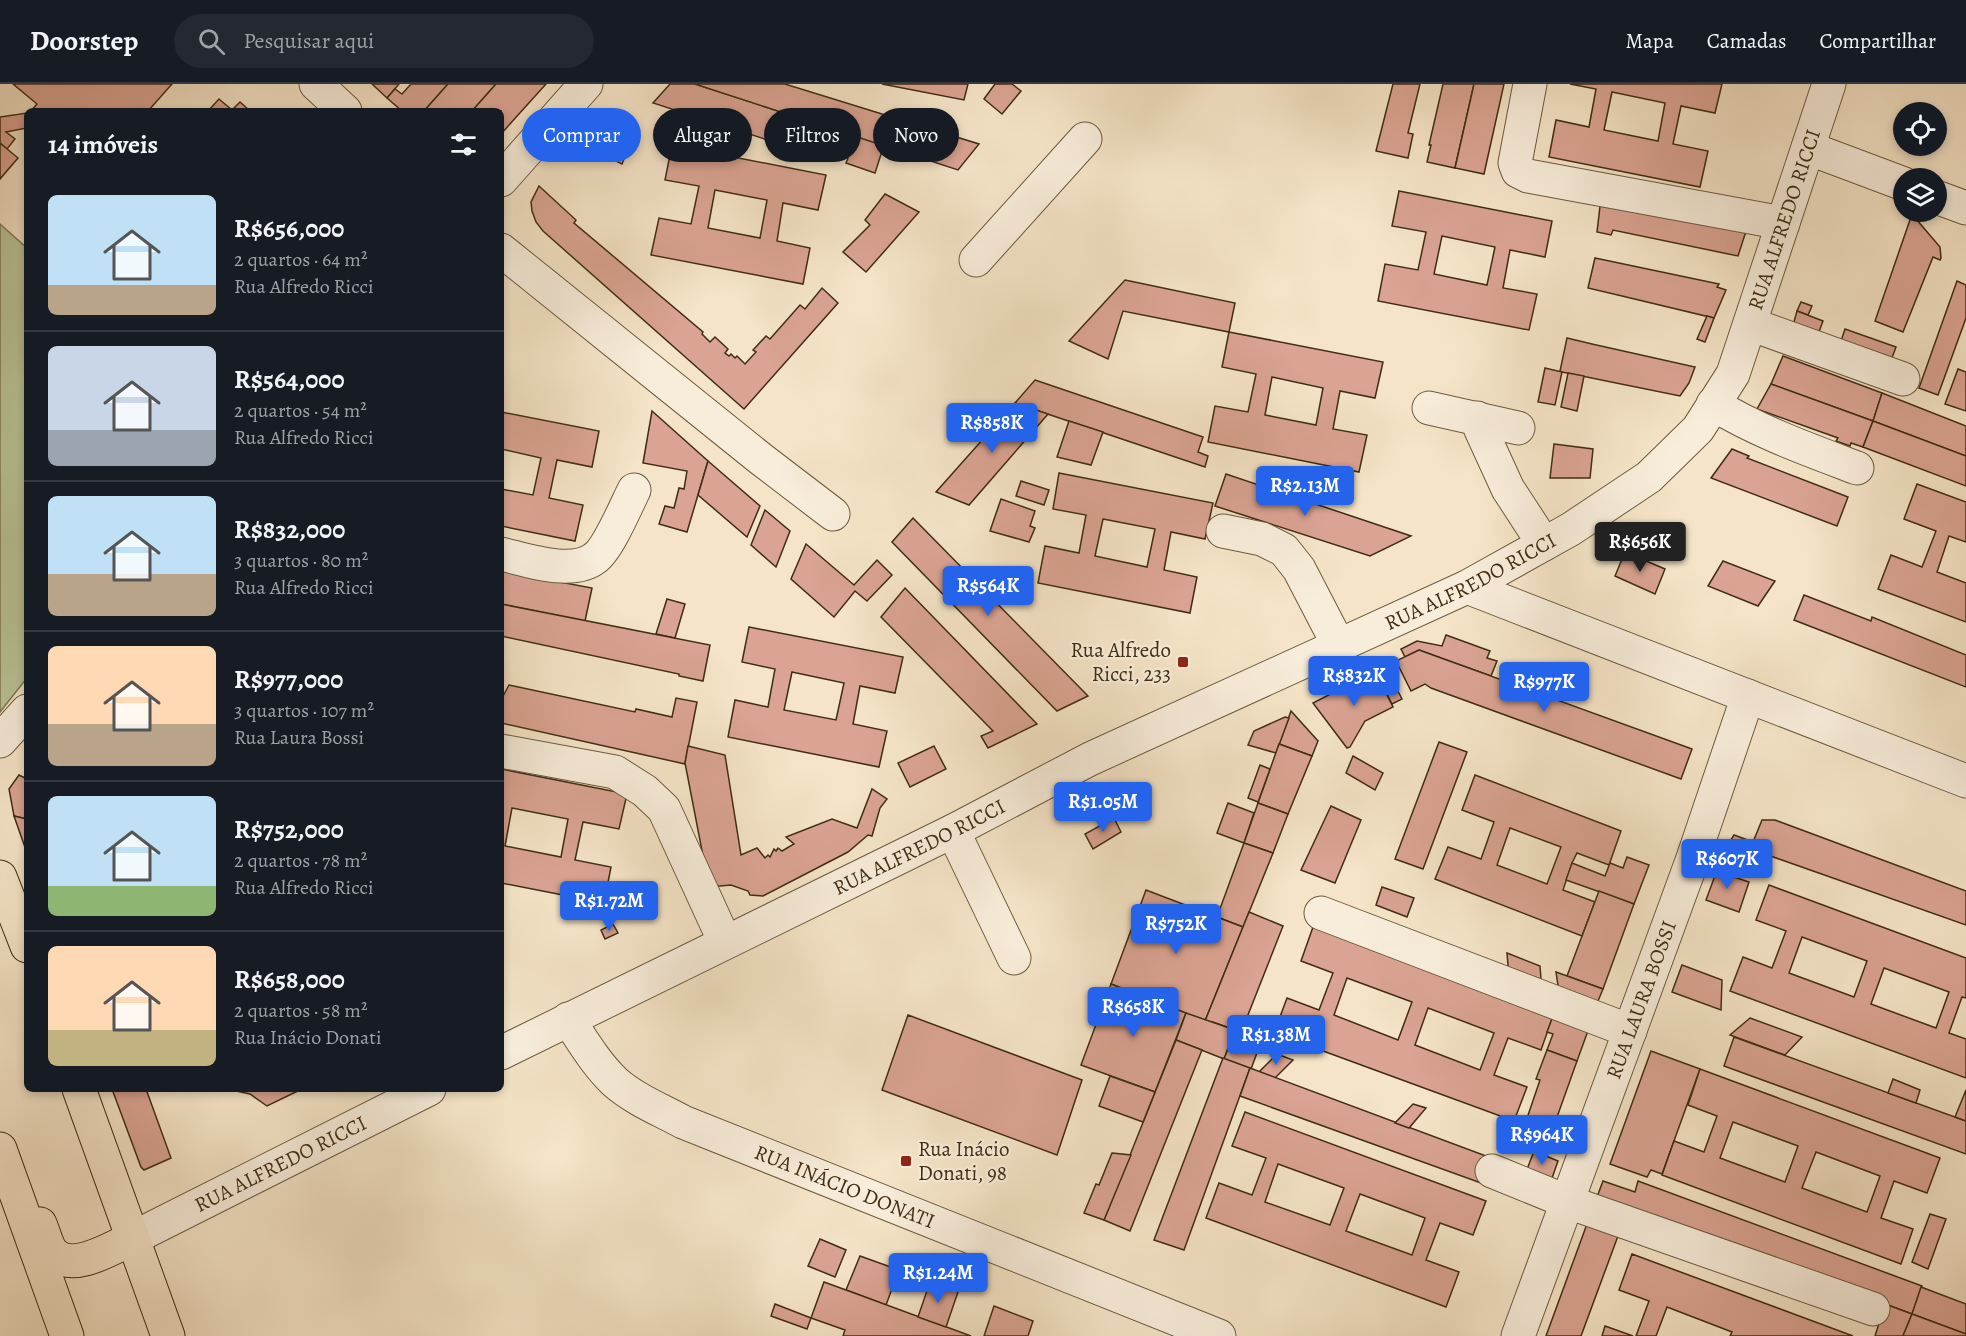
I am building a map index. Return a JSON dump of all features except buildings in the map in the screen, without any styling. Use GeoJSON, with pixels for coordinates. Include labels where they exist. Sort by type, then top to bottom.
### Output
{"type":"FeatureCollection","features":[{"type":"Feature","properties":{"kind":"main road"},"geometry":{"type":"LineString","coordinates":[[0,877],[24,938]]}},
{"type":"Feature","properties":{"kind":"main road"},"geometry":{"type":"LineString","coordinates":[[80,1092],[168,1336]]}},
{"type":"Feature","properties":{"kind":"main road"},"geometry":{"type":"LineString","coordinates":[[0,1149],[67,1336]]}},
{"type":"Feature","properties":{"kind":"main road"},"geometry":{"type":"LineString","coordinates":[[22,1210],[39,1222],[54,1254],[68,1261],[88,1259],[133,1238]]}},
{"type":"Feature","properties":{"kind":"street"},"geometry":{"type":"LineString","coordinates":[[316,84],[342,108]]}},
{"type":"Feature","properties":{"kind":"street"},"geometry":{"type":"LineString","coordinates":[[504,177],[586,84]]}},
{"type":"Feature","properties":{"kind":"street"},"geometry":{"type":"LineString","coordinates":[[1530,84],[1515,163],[1518,171],[1528,176],[1783,223]]}},
{"type":"Feature","properties":{"kind":"street","name":"RUA ALFREDO RICCI"},"geometry":{"type":"LineString","coordinates":[[504,1051],[953,831],[1090,759],[1467,587],[1571,529],[1649,477],[1698,429],[1733,374],[1830,84]]}},
{"type":"Feature","properties":{"kind":"street"},"geometry":{"type":"LineString","coordinates":[[976,260],[1084,140]]}},
{"type":"Feature","properties":{"kind":"street"},"geometry":{"type":"LineString","coordinates":[[1808,148],[1893,180]]}},
{"type":"Feature","properties":{"kind":"street"},"geometry":{"type":"LineString","coordinates":[[1947,201],[1966,208]]}},
{"type":"Feature","properties":{"kind":"street"},"geometry":{"type":"LineString","coordinates":[[504,252],[833,514]]}},
{"type":"Feature","properties":{"kind":"street"},"geometry":{"type":"LineString","coordinates":[[1750,324],[1903,379]]}},
{"type":"Feature","properties":{"kind":"street"},"geometry":{"type":"LineString","coordinates":[[1713,404],[1743,423],[1774,437],[1857,468]]}},
{"type":"Feature","properties":{"kind":"street"},"geometry":{"type":"LineString","coordinates":[[1429,408],[1518,428]]}},
{"type":"Feature","properties":{"kind":"street"},"geometry":{"type":"LineString","coordinates":[[1478,418],[1481,430],[1508,489],[1544,544]]}},
{"type":"Feature","properties":{"kind":"street"},"geometry":{"type":"LineString","coordinates":[[504,555],[551,566],[577,566],[596,558],[607,543],[634,490]]}},
{"type":"Feature","properties":{"kind":"street"},"geometry":{"type":"LineString","coordinates":[[1224,531],[1262,539],[1284,550],[1299,569],[1339,646]]}},
{"type":"Feature","properties":{"kind":"street"},"geometry":{"type":"LineString","coordinates":[[1467,587],[1966,781]]}},
{"type":"Feature","properties":{"kind":"street","name":"RUA LAURA BOSSI"},"geometry":{"type":"LineString","coordinates":[[1518,1336],[1692,861],[1748,696]]}},
{"type":"Feature","properties":{"kind":"street"},"geometry":{"type":"LineString","coordinates":[[0,741],[24,714]]}},
{"type":"Feature","properties":{"kind":"street"},"geometry":{"type":"LineString","coordinates":[[504,752],[615,772],[645,791],[664,809],[725,942]]}},
{"type":"Feature","properties":{"kind":"street"},"geometry":{"type":"LineString","coordinates":[[953,831],[1014,958]]}},
{"type":"Feature","properties":{"kind":"street"},"geometry":{"type":"LineString","coordinates":[[1321,913],[1630,1031]]}},
{"type":"Feature","properties":{"kind":"street","name":"RUA INÁCIO DONATI"},"geometry":{"type":"LineString","coordinates":[[568,1019],[593,1056],[616,1083],[645,1102],[683,1122],[1219,1336]]}},
{"type":"Feature","properties":{"kind":"street","name":"RUA ALFREDO RICCI"},"geometry":{"type":"LineString","coordinates":[[133,1238],[423,1092]]}},
{"type":"Feature","properties":{"kind":"street"},"geometry":{"type":"LineString","coordinates":[[1492,1171],[1568,1202],[1873,1309]]}},
{"type":"Feature","properties":{"kind":"green space"},"geometry":{"type":"Polygon","coordinates":[[[0,224],[24,245],[24,682],[0,712],[0,224]]]}},
{"type":"Feature","properties":{"kind":"place","name":"Rua Alfredo Ricci, 233"},"geometry":{"type":"Point","coordinates":[1183,662]}},
{"type":"Feature","properties":{"kind":"place","name":"Rua Inácio Donati, 98"},"geometry":{"type":"Point","coordinates":[906,1161]}}]}
